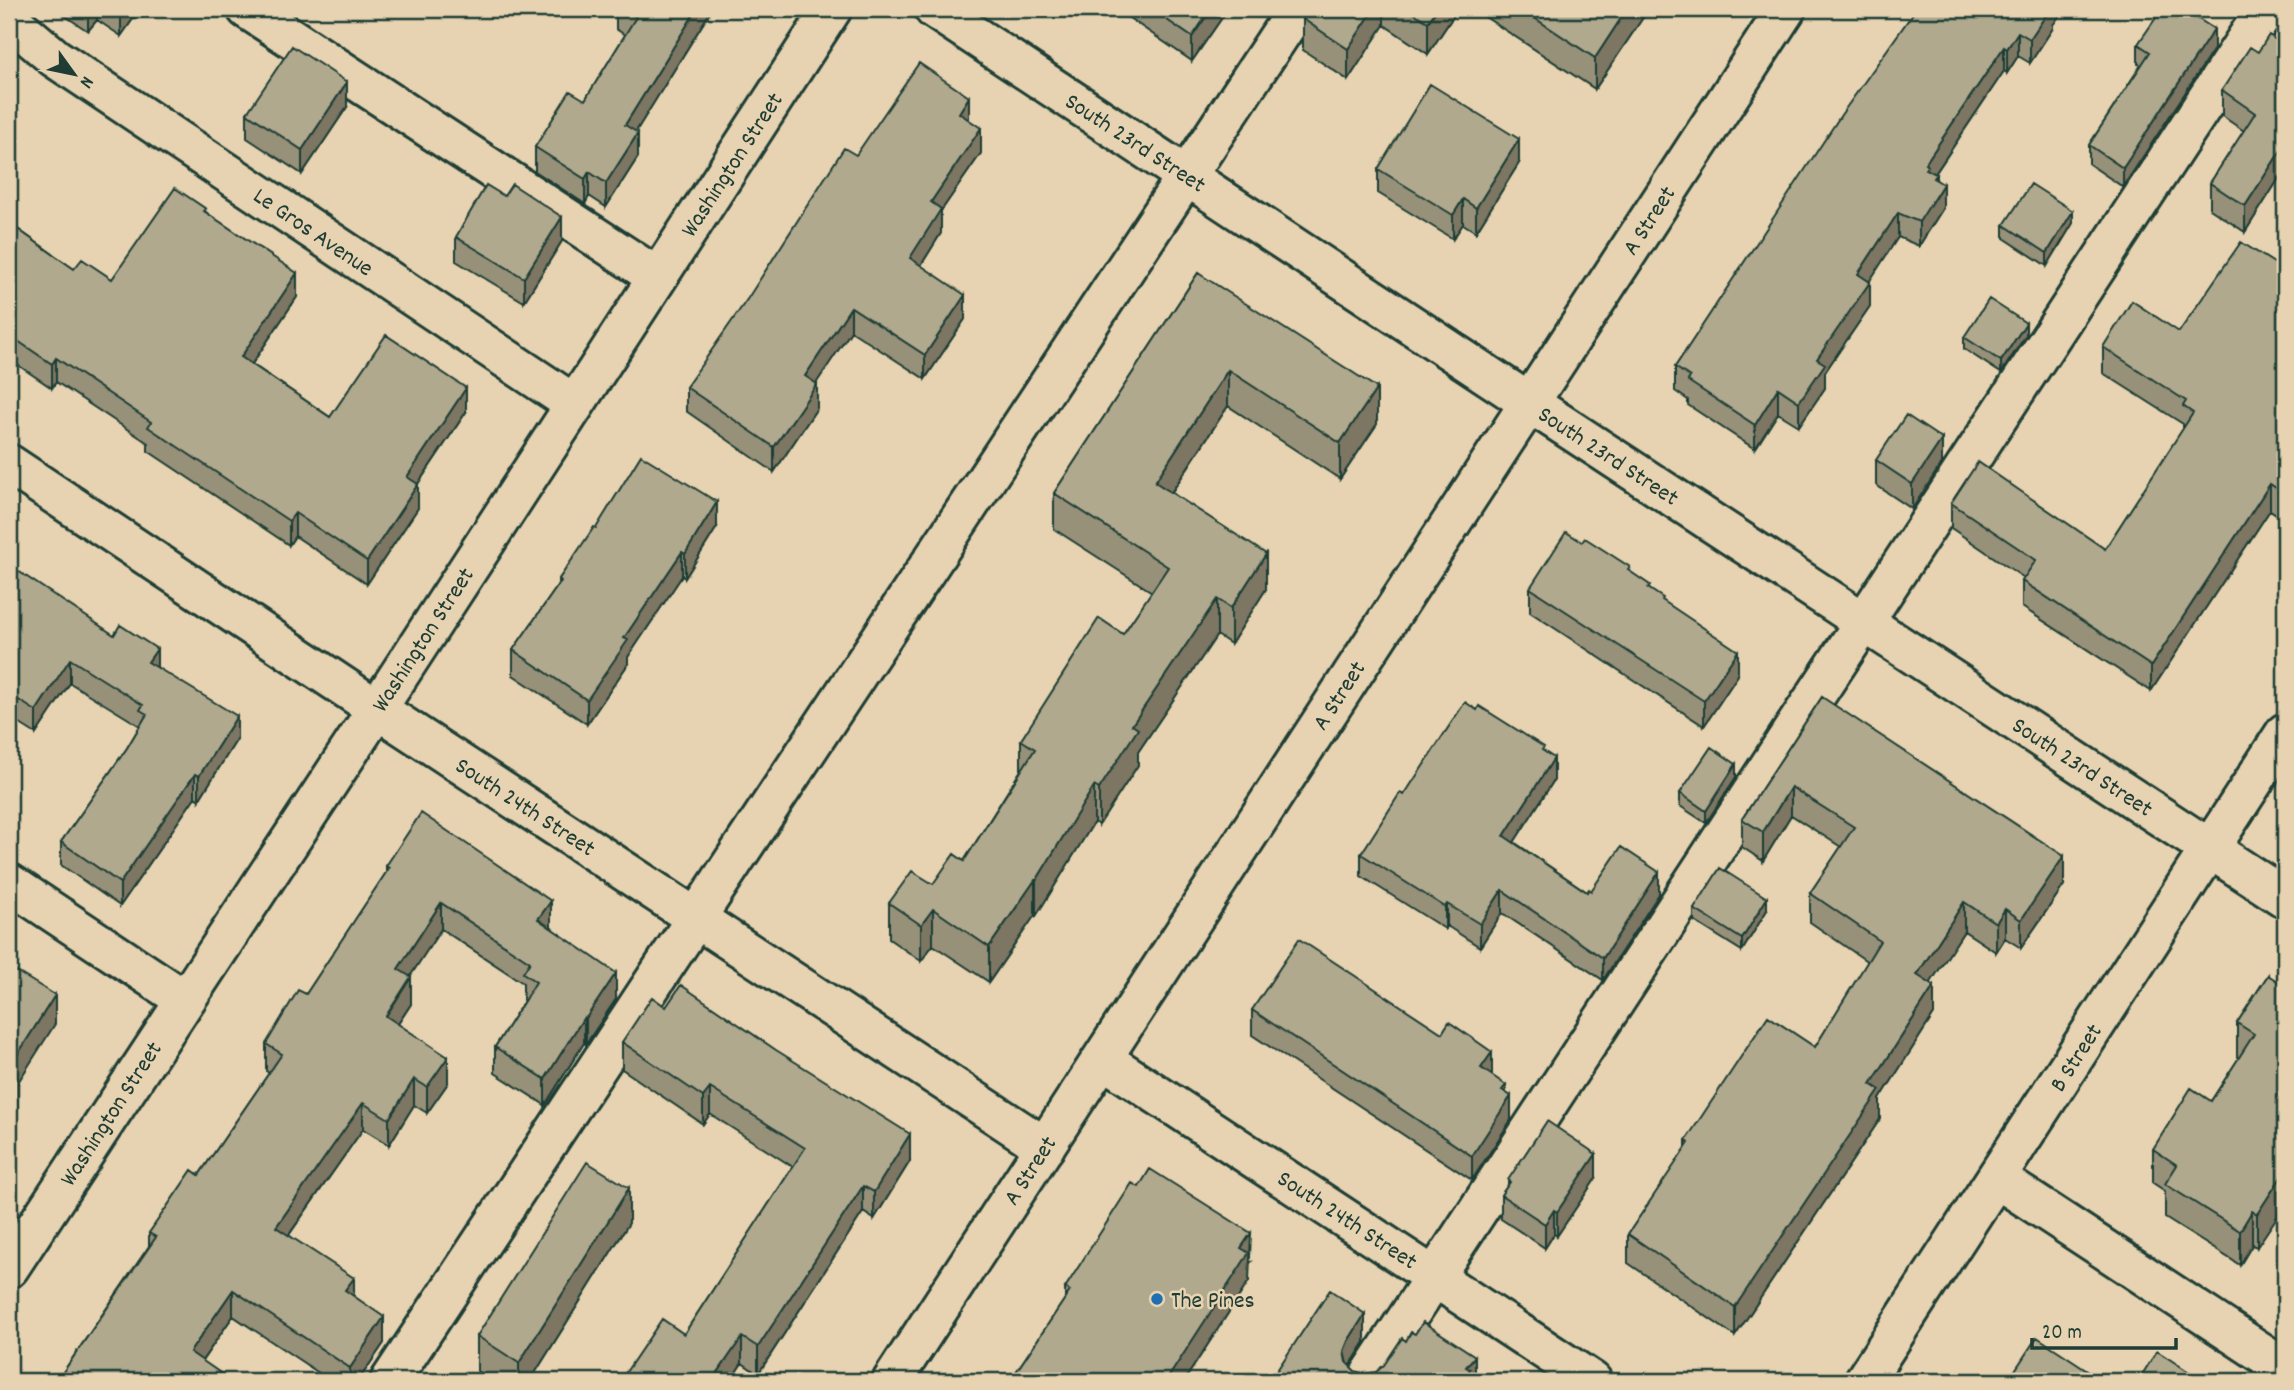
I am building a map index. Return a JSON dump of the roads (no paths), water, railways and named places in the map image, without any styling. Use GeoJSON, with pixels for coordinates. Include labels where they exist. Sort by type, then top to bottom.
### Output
{"type":"FeatureCollection","features":[{"type":"Feature","properties":{"kind":"street"},"geometry":{"type":"LineString","coordinates":[[247,9],[657,277]]}},
{"type":"Feature","properties":{"kind":"street","name":"Washington Street"},"geometry":{"type":"LineString","coordinates":[[9,1268],[377,709],[832,9]]}},
{"type":"Feature","properties":{"kind":"street","name":"South 23rd Street"},"geometry":{"type":"LineString","coordinates":[[934,9],[2285,898]]}},
{"type":"Feature","properties":{"kind":"street"},"geometry":{"type":"LineString","coordinates":[[390,1381],[1297,9]]}},
{"type":"Feature","properties":{"kind":"street","name":"A Street"},"geometry":{"type":"LineString","coordinates":[[892,1381],[1786,9]]}},
{"type":"Feature","properties":{"kind":"street"},"geometry":{"type":"LineString","coordinates":[[1366,1381],[2266,9]]}},
{"type":"Feature","properties":{"kind":"street","name":"Le Gros Avenue"},"geometry":{"type":"LineString","coordinates":[[9,19],[55,58],[574,404]]}},
{"type":"Feature","properties":{"kind":"street","name":"South 24th Street"},"geometry":{"type":"LineString","coordinates":[[9,464],[1045,1147]]}},
{"type":"Feature","properties":{"kind":"street","name":"B Street"},"geometry":{"type":"LineString","coordinates":[[1864,1381],[2285,733]]}},
{"type":"Feature","properties":{"kind":"street"},"geometry":{"type":"LineString","coordinates":[[9,884],[185,1000]]}},
{"type":"Feature","properties":{"kind":"street","name":"South 24th Street"},"geometry":{"type":"LineString","coordinates":[[1103,1059],[1592,1381]]}},
{"type":"Feature","properties":{"kind":"street"},"geometry":{"type":"LineString","coordinates":[[1996,1178],[2285,1368]]}},
{"type":"Feature","properties":{"kind":"place","name":"The Pines"},"geometry":{"type":"Point","coordinates":[1157,1299]}}]}
